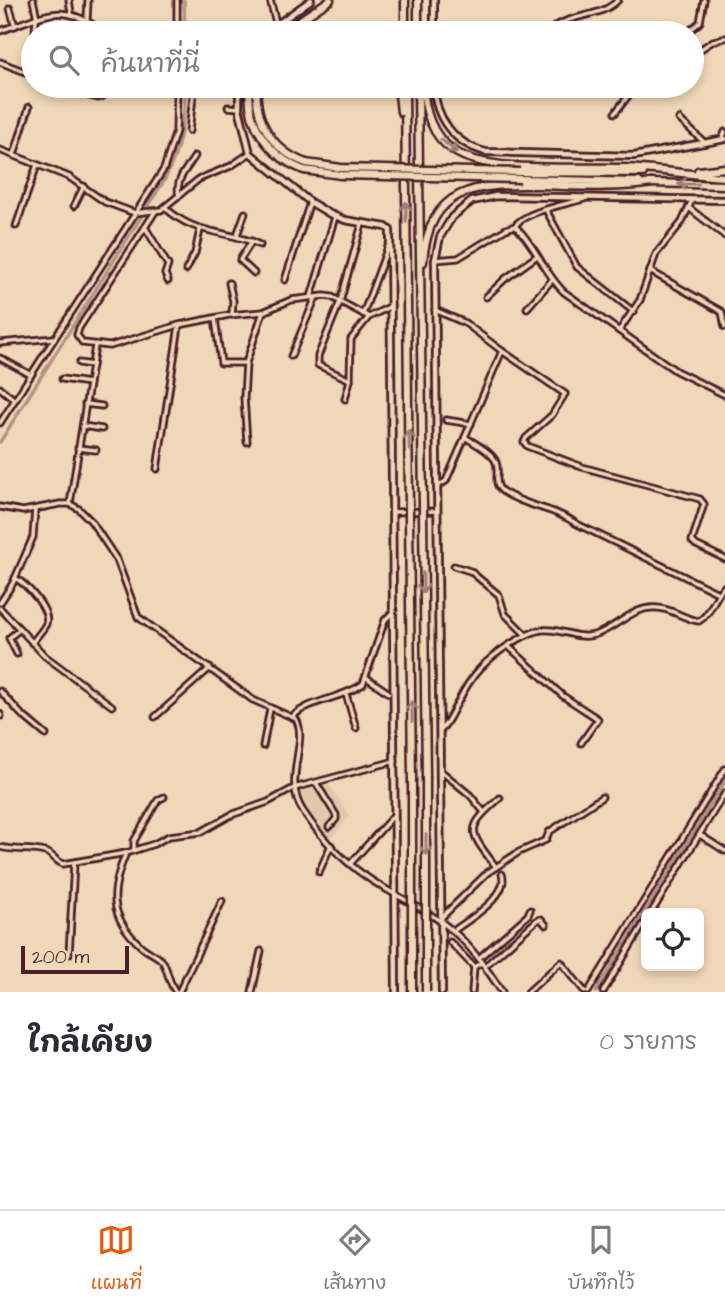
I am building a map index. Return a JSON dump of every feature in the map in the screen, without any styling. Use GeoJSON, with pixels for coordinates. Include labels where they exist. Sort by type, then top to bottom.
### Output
{"type":"FeatureCollection","features":[{"type":"Feature","properties":{"kind":"highway"},"geometry":{"type":"LineString","coordinates":[[299,21],[330,0]]}},
{"type":"Feature","properties":{"kind":"highway"},"geometry":{"type":"LineString","coordinates":[[405,0],[405,21]]}},
{"type":"Feature","properties":{"kind":"highway"},"geometry":{"type":"LineString","coordinates":[[418,0],[418,21]]}},
{"type":"Feature","properties":{"kind":"highway"},"geometry":{"type":"LineString","coordinates":[[250,98],[251,111],[261,136],[280,158],[331,175],[520,176],[652,172],[725,177]]}},
{"type":"Feature","properties":{"kind":"highway"},"geometry":{"type":"LineString","coordinates":[[258,98],[259,113],[268,134],[282,150],[305,167]]}},
{"type":"Feature","properties":{"kind":"highway"},"geometry":{"type":"LineString","coordinates":[[399,98],[405,149]]}},
{"type":"Feature","properties":{"kind":"highway"},"geometry":{"type":"LineString","coordinates":[[405,98],[412,992]]}},
{"type":"Feature","properties":{"kind":"highway"},"geometry":{"type":"LineString","coordinates":[[420,98],[426,992]]}},
{"type":"Feature","properties":{"kind":"highway"},"geometry":{"type":"LineString","coordinates":[[423,98],[436,133],[450,148],[469,159],[498,165],[625,168],[652,172]]}},
{"type":"Feature","properties":{"kind":"highway"},"geometry":{"type":"LineString","coordinates":[[693,173],[725,168]]}},
{"type":"Feature","properties":{"kind":"highway"},"geometry":{"type":"LineString","coordinates":[[520,176],[725,185]]}},
{"type":"Feature","properties":{"kind":"highway"},"geometry":{"type":"LineString","coordinates":[[420,308],[425,249],[430,227],[441,209],[461,193],[494,185],[627,187],[652,183]]}},
{"type":"Feature","properties":{"kind":"main road"},"geometry":{"type":"LineString","coordinates":[[279,21],[311,0]]}},
{"type":"Feature","properties":{"kind":"main road"},"geometry":{"type":"LineString","coordinates":[[434,21],[435,0]]}},
{"type":"Feature","properties":{"kind":"main road"},"geometry":{"type":"LineString","coordinates":[[239,98],[250,153],[310,202],[335,217],[389,228],[391,239],[396,992]]}},
{"type":"Feature","properties":{"kind":"main road"},"geometry":{"type":"LineString","coordinates":[[436,98],[438,111],[451,132],[467,145],[486,152],[634,156],[723,139]]}},
{"type":"Feature","properties":{"kind":"main road"},"geometry":{"type":"LineString","coordinates":[[442,992],[442,772],[435,310],[435,260],[438,245],[447,223],[472,201],[496,196],[725,200]]}},
{"type":"Feature","properties":{"kind":"street"},"geometry":{"type":"LineString","coordinates":[[33,0],[36,19]]}},
{"type":"Feature","properties":{"kind":"street"},"geometry":{"type":"LineString","coordinates":[[71,0],[71,13]]}},
{"type":"Feature","properties":{"kind":"street"},"geometry":{"type":"LineString","coordinates":[[30,21],[52,14],[71,13],[87,20],[88,0]]}},
{"type":"Feature","properties":{"kind":"street"},"geometry":{"type":"LineString","coordinates":[[177,0],[177,21]]}},
{"type":"Feature","properties":{"kind":"street"},"geometry":{"type":"LineString","coordinates":[[270,0],[275,21]]}},
{"type":"Feature","properties":{"kind":"street"},"geometry":{"type":"LineString","coordinates":[[565,21],[604,10],[618,0]]}},
{"type":"Feature","properties":{"kind":"street"},"geometry":{"type":"LineString","coordinates":[[700,21],[704,0]]}},
{"type":"Feature","properties":{"kind":"street"},"geometry":{"type":"LineString","coordinates":[[10,8],[15,26]]}},
{"type":"Feature","properties":{"kind":"street"},"geometry":{"type":"LineString","coordinates":[[0,31],[21,24]]}},
{"type":"Feature","properties":{"kind":"street"},"geometry":{"type":"LineString","coordinates":[[704,47],[725,38]]}},
{"type":"Feature","properties":{"kind":"street"},"geometry":{"type":"LineString","coordinates":[[0,62],[21,70]]}},
{"type":"Feature","properties":{"kind":"street"},"geometry":{"type":"LineString","coordinates":[[0,423],[158,178],[168,159],[178,121],[177,98]]}},
{"type":"Feature","properties":{"kind":"street"},"geometry":{"type":"LineString","coordinates":[[189,131],[191,98]]}},
{"type":"Feature","properties":{"kind":"street"},"geometry":{"type":"LineString","coordinates":[[615,113],[627,98]]}},
{"type":"Feature","properties":{"kind":"street"},"geometry":{"type":"LineString","coordinates":[[14,156],[29,107]]}},
{"type":"Feature","properties":{"kind":"street"},"geometry":{"type":"LineString","coordinates":[[228,107],[239,108]]}},
{"type":"Feature","properties":{"kind":"street"},"geometry":{"type":"LineString","coordinates":[[679,119],[705,143]]}},
{"type":"Feature","properties":{"kind":"street"},"geometry":{"type":"LineString","coordinates":[[723,139],[725,132]]}},
{"type":"Feature","properties":{"kind":"street"},"geometry":{"type":"LineString","coordinates":[[0,150],[69,177],[113,206],[137,213],[165,208],[199,179],[232,166],[250,153]]}},
{"type":"Feature","properties":{"kind":"street"},"geometry":{"type":"LineString","coordinates":[[179,196],[182,175],[195,156]]}},
{"type":"Feature","properties":{"kind":"street"},"geometry":{"type":"LineString","coordinates":[[16,226],[37,164]]}},
{"type":"Feature","properties":{"kind":"street"},"geometry":{"type":"LineString","coordinates":[[74,206],[84,186]]}},
{"type":"Feature","properties":{"kind":"street"},"geometry":{"type":"LineString","coordinates":[[435,260],[458,258],[515,226],[520,220],[589,197]]}},
{"type":"Feature","properties":{"kind":"street"},"geometry":{"type":"LineString","coordinates":[[618,331],[634,312],[656,254],[678,227],[692,200]]}},
{"type":"Feature","properties":{"kind":"street"},"geometry":{"type":"LineString","coordinates":[[285,280],[310,202]]}},
{"type":"Feature","properties":{"kind":"street"},"geometry":{"type":"LineString","coordinates":[[165,208],[174,217],[200,230],[237,235],[260,245]]}},
{"type":"Feature","properties":{"kind":"street"},"geometry":{"type":"LineString","coordinates":[[689,208],[725,236]]}},
{"type":"Feature","properties":{"kind":"street"},"geometry":{"type":"LineString","coordinates":[[546,210],[576,266],[634,312]]}},
{"type":"Feature","properties":{"kind":"street"},"geometry":{"type":"LineString","coordinates":[[153,212],[79,328],[78,338],[83,343],[95,346],[116,345],[179,325],[263,312],[291,300],[314,297],[329,296],[369,317]]}},
{"type":"Feature","properties":{"kind":"street"},"geometry":{"type":"LineString","coordinates":[[237,235],[246,213]]}},
{"type":"Feature","properties":{"kind":"street"},"geometry":{"type":"LineString","coordinates":[[291,355],[314,297],[335,217]]}},
{"type":"Feature","properties":{"kind":"street"},"geometry":{"type":"LineString","coordinates":[[350,380],[318,365],[316,361],[340,302],[362,224]]}},
{"type":"Feature","properties":{"kind":"street"},"geometry":{"type":"LineString","coordinates":[[515,226],[564,292],[676,371],[725,395]]}},
{"type":"Feature","properties":{"kind":"street"},"geometry":{"type":"LineString","coordinates":[[145,227],[168,265],[169,270],[165,274],[168,281]]}},
{"type":"Feature","properties":{"kind":"street"},"geometry":{"type":"LineString","coordinates":[[186,270],[195,253],[200,230]]}},
{"type":"Feature","properties":{"kind":"street"},"geometry":{"type":"LineString","coordinates":[[363,314],[391,239]]}},
{"type":"Feature","properties":{"kind":"street"},"geometry":{"type":"LineString","coordinates":[[252,241],[239,258],[254,273]]}},
{"type":"Feature","properties":{"kind":"street"},"geometry":{"type":"LineString","coordinates":[[486,297],[500,283],[537,256]]}},
{"type":"Feature","properties":{"kind":"street"},"geometry":{"type":"LineString","coordinates":[[650,271],[722,312],[725,327]]}},
{"type":"Feature","properties":{"kind":"street"},"geometry":{"type":"LineString","coordinates":[[527,308],[552,279]]}},
{"type":"Feature","properties":{"kind":"street"},"geometry":{"type":"LineString","coordinates":[[229,283],[233,301],[232,315]]}},
{"type":"Feature","properties":{"kind":"street"},"geometry":{"type":"LineString","coordinates":[[345,399],[350,380],[351,339],[369,317],[391,306]]}},
{"type":"Feature","properties":{"kind":"street"},"geometry":{"type":"LineString","coordinates":[[435,310],[465,323],[565,394],[552,415],[526,438],[524,442],[527,446],[582,467],[700,499],[704,504],[692,541],[725,559]]}},
{"type":"Feature","properties":{"kind":"street"},"geometry":{"type":"LineString","coordinates":[[247,442],[244,398],[246,363],[263,312]]}},
{"type":"Feature","properties":{"kind":"street"},"geometry":{"type":"LineString","coordinates":[[215,318],[221,363],[246,363]]}},
{"type":"Feature","properties":{"kind":"street"},"geometry":{"type":"LineString","coordinates":[[157,469],[179,325]]}},
{"type":"Feature","properties":{"kind":"street"},"geometry":{"type":"LineString","coordinates":[[0,342],[54,338]]}},
{"type":"Feature","properties":{"kind":"street"},"geometry":{"type":"LineString","coordinates":[[69,504],[95,346]]}},
{"type":"Feature","properties":{"kind":"street"},"geometry":{"type":"LineString","coordinates":[[439,485],[446,481],[502,351]]}},
{"type":"Feature","properties":{"kind":"street"},"geometry":{"type":"LineString","coordinates":[[0,358],[31,375]]}},
{"type":"Feature","properties":{"kind":"street"},"geometry":{"type":"LineString","coordinates":[[79,363],[92,365]]}},
{"type":"Feature","properties":{"kind":"street"},"geometry":{"type":"LineString","coordinates":[[62,379],[89,383]]}},
{"type":"Feature","properties":{"kind":"street"},"geometry":{"type":"LineString","coordinates":[[0,388],[15,400]]}},
{"type":"Feature","properties":{"kind":"street"},"geometry":{"type":"LineString","coordinates":[[85,404],[102,406]]}},
{"type":"Feature","properties":{"kind":"street"},"geometry":{"type":"LineString","coordinates":[[446,421],[471,424]]}},
{"type":"Feature","properties":{"kind":"street"},"geometry":{"type":"LineString","coordinates":[[82,426],[102,429]]}},
{"type":"Feature","properties":{"kind":"street"},"geometry":{"type":"LineString","coordinates":[[465,437],[494,458],[500,490],[524,502],[560,513],[577,524],[718,593]]}},
{"type":"Feature","properties":{"kind":"street"},"geometry":{"type":"LineString","coordinates":[[78,448],[96,450]]}},
{"type":"Feature","properties":{"kind":"street"},"geometry":{"type":"LineString","coordinates":[[0,508],[17,511],[69,504],[86,514],[122,572],[138,617],[253,701],[292,716],[299,728],[294,788],[302,810],[331,845],[350,864],[453,931],[502,992]]}},
{"type":"Feature","properties":{"kind":"street"},"geometry":{"type":"LineString","coordinates":[[35,509],[33,537],[0,605],[45,656],[112,706]]}},
{"type":"Feature","properties":{"kind":"street"},"geometry":{"type":"LineString","coordinates":[[392,512],[439,511]]}},
{"type":"Feature","properties":{"kind":"street"},"geometry":{"type":"LineString","coordinates":[[454,566],[470,571],[499,595],[505,614],[526,635]]}},
{"type":"Feature","properties":{"kind":"street"},"geometry":{"type":"LineString","coordinates":[[15,578],[30,589],[46,617],[46,624],[32,643]]}},
{"type":"Feature","properties":{"kind":"street"},"geometry":{"type":"LineString","coordinates":[[441,730],[453,715],[455,705],[482,664],[526,635],[543,630],[577,637],[597,634],[634,612],[650,607],[673,611],[699,621],[705,617],[725,586]]}},
{"type":"Feature","properties":{"kind":"street"},"geometry":{"type":"LineString","coordinates":[[292,716],[304,708],[346,694],[363,684],[385,620],[394,611]]}},
{"type":"Feature","properties":{"kind":"street"},"geometry":{"type":"LineString","coordinates":[[17,654],[9,638],[20,629]]}},
{"type":"Feature","properties":{"kind":"street"},"geometry":{"type":"LineString","coordinates":[[508,646],[563,696],[598,719],[581,743]]}},
{"type":"Feature","properties":{"kind":"street"},"geometry":{"type":"LineString","coordinates":[[155,717],[211,668]]}},
{"type":"Feature","properties":{"kind":"street"},"geometry":{"type":"LineString","coordinates":[[367,678],[389,693]]}},
{"type":"Feature","properties":{"kind":"street"},"geometry":{"type":"LineString","coordinates":[[0,691],[21,714],[46,735]]}},
{"type":"Feature","properties":{"kind":"street"},"geometry":{"type":"LineString","coordinates":[[346,694],[356,728]]}},
{"type":"Feature","properties":{"kind":"street"},"geometry":{"type":"LineString","coordinates":[[447,705],[455,705]]}},
{"type":"Feature","properties":{"kind":"street"},"geometry":{"type":"LineString","coordinates":[[263,746],[270,709]]}},
{"type":"Feature","properties":{"kind":"street"},"geometry":{"type":"LineString","coordinates":[[0,847],[44,852],[59,863],[74,863],[126,853],[169,836],[201,832],[231,815],[268,802],[294,788],[395,761]]}},
{"type":"Feature","properties":{"kind":"street"},"geometry":{"type":"LineString","coordinates":[[528,992],[561,962],[586,992],[725,769]]}},
{"type":"Feature","properties":{"kind":"street"},"geometry":{"type":"LineString","coordinates":[[442,772],[470,795],[483,811]]}},
{"type":"Feature","properties":{"kind":"street"},"geometry":{"type":"LineString","coordinates":[[316,783],[336,815],[336,820],[329,827]]}},
{"type":"Feature","properties":{"kind":"street"},"geometry":{"type":"LineString","coordinates":[[654,908],[725,793]]}},
{"type":"Feature","properties":{"kind":"street"},"geometry":{"type":"LineString","coordinates":[[134,851],[133,845],[139,833],[158,800],[164,797]]}},
{"type":"Feature","properties":{"kind":"street"},"geometry":{"type":"LineString","coordinates":[[443,916],[496,867],[546,840],[549,832],[602,797]]}},
{"type":"Feature","properties":{"kind":"street"},"geometry":{"type":"LineString","coordinates":[[496,867],[474,836],[474,826],[483,811],[500,798]]}},
{"type":"Feature","properties":{"kind":"street"},"geometry":{"type":"LineString","coordinates":[[350,864],[396,814]]}},
{"type":"Feature","properties":{"kind":"street"},"geometry":{"type":"LineString","coordinates":[[700,835],[725,851]]}},
{"type":"Feature","properties":{"kind":"street"},"geometry":{"type":"LineString","coordinates":[[320,873],[331,845]]}},
{"type":"Feature","properties":{"kind":"street"},"geometry":{"type":"LineString","coordinates":[[126,853],[114,887],[116,913],[128,933],[163,963],[168,980],[178,992],[222,901]]}},
{"type":"Feature","properties":{"kind":"street"},"geometry":{"type":"LineString","coordinates":[[69,954],[74,863]]}},
{"type":"Feature","properties":{"kind":"street"},"geometry":{"type":"LineString","coordinates":[[453,931],[496,897],[505,881],[502,874]]}},
{"type":"Feature","properties":{"kind":"street"},"geometry":{"type":"LineString","coordinates":[[481,963],[530,910]]}},
{"type":"Feature","properties":{"kind":"street"},"geometry":{"type":"LineString","coordinates":[[474,967],[537,920],[541,919],[546,925]]}},
{"type":"Feature","properties":{"kind":"street"},"geometry":{"type":"LineString","coordinates":[[603,992],[641,928]]}},
{"type":"Feature","properties":{"kind":"street"},"geometry":{"type":"LineString","coordinates":[[450,942],[474,967],[472,992]]}},
{"type":"Feature","properties":{"kind":"street"},"geometry":{"type":"LineString","coordinates":[[252,992],[261,951]]}},
{"type":"Feature","properties":{"kind":"shaded area"},"geometry":{"type":"Polygon","coordinates":[[[329,784],[350,816],[331,839],[305,807],[298,789],[329,784]]]}},
{"type":"Feature","properties":{"kind":"waterway"},"geometry":{"type":"LineString","coordinates":[[184,0],[185,21]]}},
{"type":"Feature","properties":{"kind":"waterway"},"geometry":{"type":"LineString","coordinates":[[0,442],[165,179],[181,134],[185,98]]}},
{"type":"Feature","properties":{"kind":"waterway"},"geometry":{"type":"LineString","coordinates":[[596,992],[725,781]]}}]}
